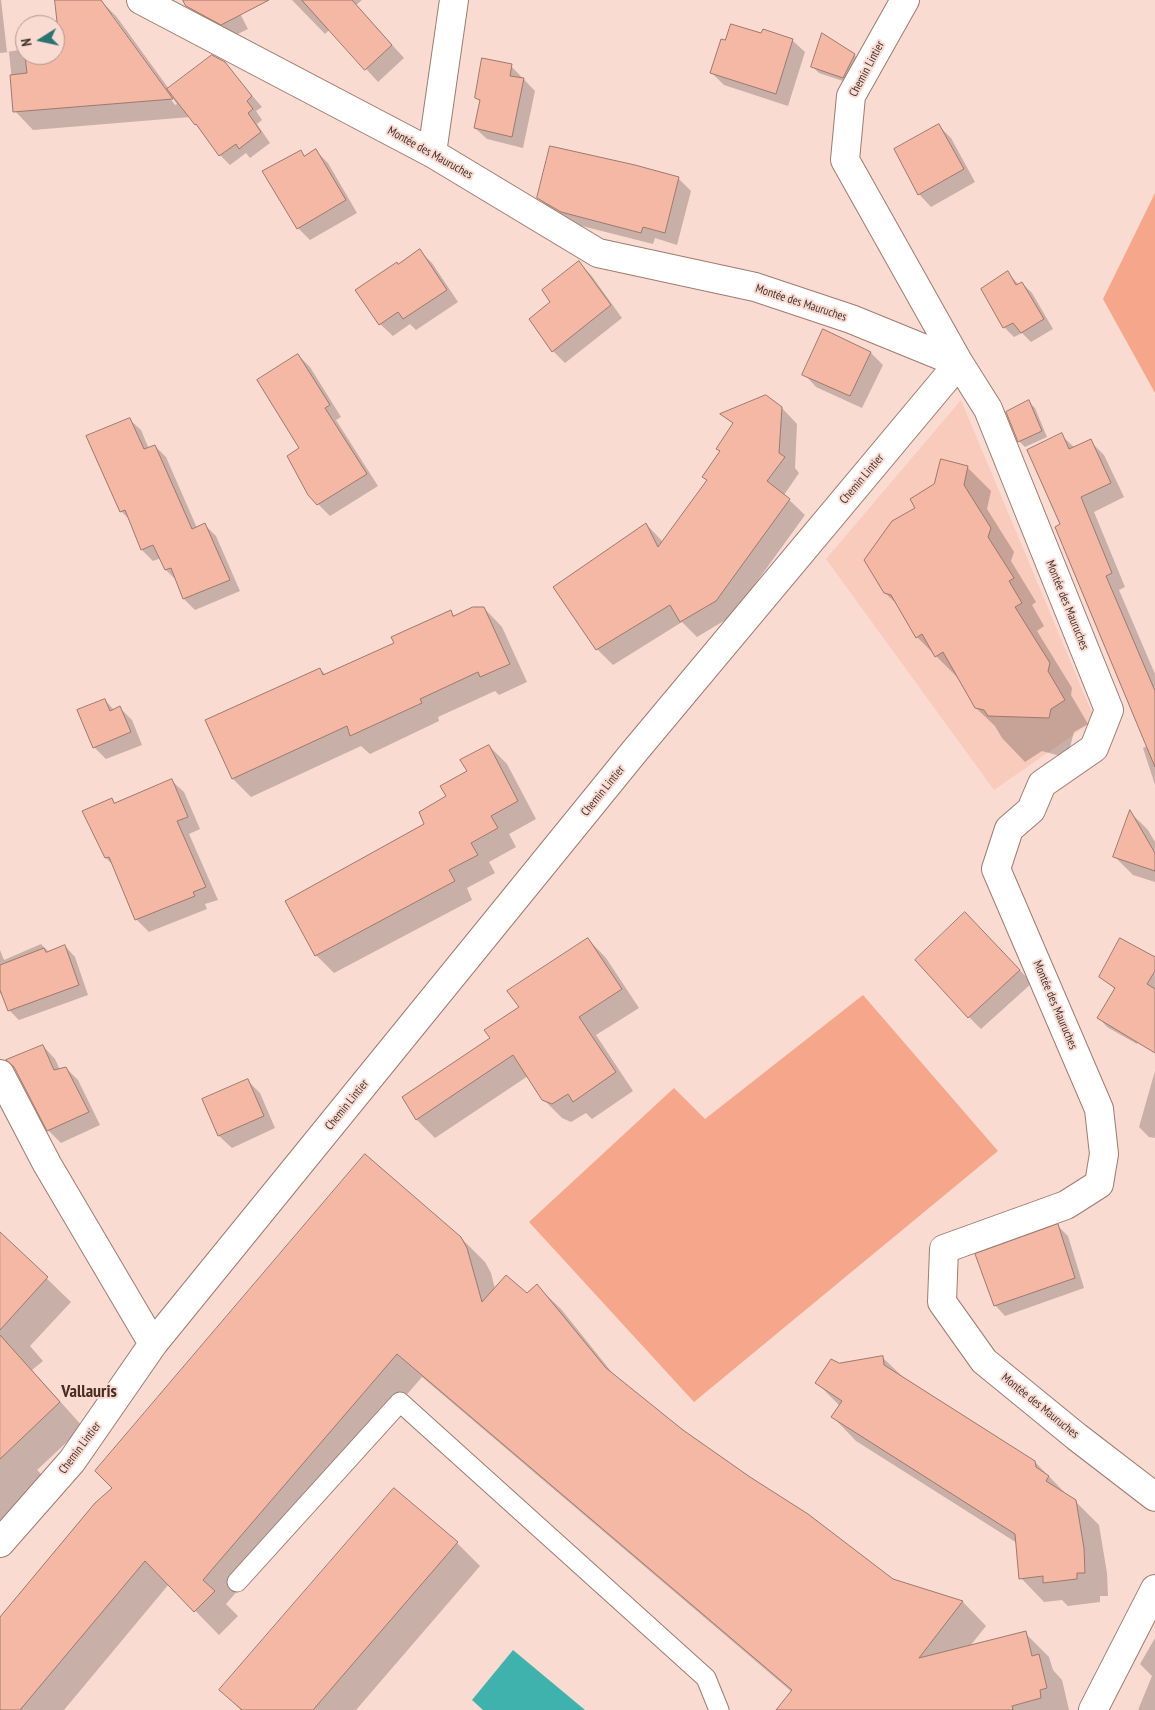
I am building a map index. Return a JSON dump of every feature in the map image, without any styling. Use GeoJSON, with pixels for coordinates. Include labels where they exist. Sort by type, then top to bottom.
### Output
{"type":"FeatureCollection","features":[{"type":"Feature","properties":{"kind":"street","name":"Montée des Mauruches"},"geometry":{"type":"LineString","coordinates":[[141,0],[432,153],[598,253],[755,287],[851,319],[959,363],[988,409],[1109,710],[1094,748],[1042,784],[1031,810],[1009,829],[996,869],[1099,1109],[1104,1154],[1099,1184],[1066,1205],[944,1249],[942,1302],[984,1361],[1077,1437],[1155,1497]]}},
{"type":"Feature","properties":{"kind":"street"},"geometry":{"type":"LineString","coordinates":[[432,153],[454,0]]}},
{"type":"Feature","properties":{"kind":"street","name":"Chemin Lintier"},"geometry":{"type":"LineString","coordinates":[[0,1543],[72,1461],[153,1344],[634,752],[959,363],[845,160],[851,96],[905,0]]}},
{"type":"Feature","properties":{"kind":"street"},"geometry":{"type":"LineString","coordinates":[[0,1074],[47,1164],[153,1344]]}},
{"type":"Feature","properties":{"kind":"street"},"geometry":{"type":"LineString","coordinates":[[1093,1710],[1155,1589]]}},
{"type":"Feature","properties":{"kind":"lane"},"geometry":{"type":"LineString","coordinates":[[237,1582],[400,1402],[706,1678],[719,1710]]}},
{"type":"Feature","properties":{"kind":"shaded area"},"geometry":{"type":"Polygon","coordinates":[[[1155,193],[1155,393],[1103,299],[1155,193]]]}},
{"type":"Feature","properties":{"kind":"shaded area"},"geometry":{"type":"Polygon","coordinates":[[[961,400],[1095,720],[994,790],[826,559],[961,400]]]}},
{"type":"Feature","properties":{"kind":"shaded area"},"geometry":{"type":"Polygon","coordinates":[[[863,995],[998,1151],[694,1402],[529,1222],[674,1088],[705,1119],[863,995]]]}},
{"type":"Feature","properties":{"kind":"water"},"geometry":{"type":"Polygon","coordinates":[[[513,1650],[585,1710],[483,1710],[472,1700],[513,1650]]]}},
{"type":"Feature","properties":{"kind":"building"},"geometry":{"type":"Polygon","coordinates":[[[55,0],[101,0],[173,99],[13,112],[10,75],[27,73],[26,65],[65,65],[65,15],[56,15],[55,0]]]}},
{"type":"Feature","properties":{"kind":"building"},"geometry":{"type":"Polygon","coordinates":[[[183,0],[269,0],[221,25],[186,6],[183,0]]]}},
{"type":"Feature","properties":{"kind":"building"},"geometry":{"type":"Polygon","coordinates":[[[302,0],[352,0],[392,45],[365,70],[302,0]]]}},
{"type":"Feature","properties":{"kind":"building"},"geometry":{"type":"Polygon","coordinates":[[[731,24],[761,33],[763,29],[793,39],[776,94],[710,73],[721,39],[725,40],[731,24]]]}},
{"type":"Feature","properties":{"kind":"building"},"geometry":{"type":"Polygon","coordinates":[[[822,33],[855,54],[843,78],[811,67],[822,33]]]}},
{"type":"Feature","properties":{"kind":"building"},"geometry":{"type":"Polygon","coordinates":[[[212,55],[225,62],[252,96],[247,101],[253,109],[248,113],[261,132],[239,149],[236,144],[219,156],[167,89],[212,55]]]}},
{"type":"Feature","properties":{"kind":"building"},"geometry":{"type":"Polygon","coordinates":[[[482,58],[512,64],[510,76],[524,78],[512,137],[474,128],[480,100],[475,98],[482,58]]]}},
{"type":"Feature","properties":{"kind":"building"},"geometry":{"type":"Polygon","coordinates":[[[939,124],[964,169],[918,195],[894,149],[939,124]]]}},
{"type":"Feature","properties":{"kind":"building"},"geometry":{"type":"Polygon","coordinates":[[[550,146],[679,177],[665,233],[643,227],[641,233],[561,212],[537,198],[550,146]]]}},
{"type":"Feature","properties":{"kind":"building"},"geometry":{"type":"Polygon","coordinates":[[[316,149],[346,200],[297,229],[262,171],[301,150],[304,156],[316,149]]]}},
{"type":"Feature","properties":{"kind":"building"},"geometry":{"type":"Polygon","coordinates":[[[420,249],[447,290],[403,319],[398,312],[379,325],[355,290],[420,249]]]}},
{"type":"Feature","properties":{"kind":"building"},"geometry":{"type":"Polygon","coordinates":[[[579,261],[611,305],[552,352],[529,319],[550,302],[542,290],[579,261]]]}},
{"type":"Feature","properties":{"kind":"building"},"geometry":{"type":"Polygon","coordinates":[[[1008,271],[1016,285],[1022,282],[1044,319],[1021,333],[1013,323],[1003,328],[981,289],[1008,271]]]}},
{"type":"Feature","properties":{"kind":"building"},"geometry":{"type":"Polygon","coordinates":[[[823,329],[871,352],[850,396],[802,375],[823,329]]]}},
{"type":"Feature","properties":{"kind":"building"},"geometry":{"type":"Polygon","coordinates":[[[298,354],[330,405],[325,408],[367,474],[317,505],[308,495],[287,456],[299,448],[257,380],[298,354]]]}},
{"type":"Feature","properties":{"kind":"building"},"geometry":{"type":"Polygon","coordinates":[[[766,395],[782,407],[779,453],[785,457],[767,481],[790,499],[716,601],[680,622],[670,605],[596,650],[553,587],[646,523],[658,547],[707,480],[702,477],[720,451],[716,449],[733,423],[720,414],[766,395]]]}},
{"type":"Feature","properties":{"kind":"building"},"geometry":{"type":"Polygon","coordinates":[[[1029,400],[1042,431],[1018,442],[1006,412],[1029,400]]]}},
{"type":"Feature","properties":{"kind":"building"},"geometry":{"type":"Polygon","coordinates":[[[130,418],[144,449],[155,445],[192,529],[205,523],[230,580],[183,599],[171,568],[165,570],[153,545],[141,550],[125,510],[120,512],[86,436],[130,418]]]}},
{"type":"Feature","properties":{"kind":"building"},"geometry":{"type":"Polygon","coordinates":[[[1062,433],[1069,449],[1091,439],[1111,483],[1081,497],[1112,573],[1106,576],[1155,691],[1155,767],[1055,527],[1060,524],[1027,450],[1062,433]]]}},
{"type":"Feature","properties":{"kind":"building"},"geometry":{"type":"Polygon","coordinates":[[[941,459],[968,466],[964,485],[991,528],[988,537],[1014,578],[1009,581],[1022,603],[1015,607],[1050,663],[1048,671],[1065,700],[1051,709],[1049,718],[988,716],[984,710],[975,708],[943,652],[935,657],[922,634],[916,638],[891,595],[884,593],[864,560],[892,521],[915,508],[910,499],[934,484],[941,459]]]}},
{"type":"Feature","properties":{"kind":"building"},"geometry":{"type":"Polygon","coordinates":[[[473,607],[484,607],[510,664],[480,677],[478,672],[420,699],[422,703],[350,736],[347,726],[232,779],[205,720],[320,668],[323,675],[394,643],[391,637],[451,610],[453,616],[473,607]]]}},
{"type":"Feature","properties":{"kind":"building"},"geometry":{"type":"Polygon","coordinates":[[[105,699],[110,711],[120,706],[131,732],[93,748],[77,710],[105,699]]]}},
{"type":"Feature","properties":{"kind":"building"},"geometry":{"type":"Polygon","coordinates":[[[489,745],[518,801],[491,816],[498,828],[471,843],[478,855],[449,870],[455,881],[315,956],[285,901],[424,824],[419,812],[446,796],[440,786],[467,771],[460,760],[489,745]]]}},
{"type":"Feature","properties":{"kind":"building"},"geometry":{"type":"Polygon","coordinates":[[[172,779],[188,817],[177,821],[206,887],[193,892],[195,896],[135,920],[109,857],[105,858],[82,811],[112,798],[114,803],[172,779]]]}},
{"type":"Feature","properties":{"kind":"building"},"geometry":{"type":"Polygon","coordinates":[[[1130,810],[1155,853],[1155,871],[1113,857],[1130,810]]]}},
{"type":"Feature","properties":{"kind":"building"},"geometry":{"type":"Polygon","coordinates":[[[965,912],[1020,970],[968,1018],[915,960],[965,912]]]}},
{"type":"Feature","properties":{"kind":"building"},"geometry":{"type":"Polygon","coordinates":[[[588,938],[622,989],[579,1017],[616,1072],[573,1102],[568,1094],[552,1104],[542,1100],[513,1055],[416,1120],[402,1097],[490,1038],[484,1030],[519,1007],[507,991],[588,938]]]}},
{"type":"Feature","properties":{"kind":"building"},"geometry":{"type":"Polygon","coordinates":[[[1120,938],[1155,957],[1155,971],[1147,984],[1155,989],[1155,1053],[1097,1018],[1115,988],[1099,977],[1120,938]]]}},
{"type":"Feature","properties":{"kind":"building"},"geometry":{"type":"Polygon","coordinates":[[[65,945],[79,985],[8,1011],[0,990],[0,965],[44,948],[46,952],[65,945]]]}},
{"type":"Feature","properties":{"kind":"building"},"geometry":{"type":"Polygon","coordinates":[[[43,1045],[54,1070],[66,1067],[89,1112],[47,1131],[14,1067],[6,1060],[43,1045]]]}},
{"type":"Feature","properties":{"kind":"building"},"geometry":{"type":"Polygon","coordinates":[[[248,1079],[264,1116],[218,1136],[202,1099],[248,1079]]]}},
{"type":"Feature","properties":{"kind":"building"},"geometry":{"type":"Polygon","coordinates":[[[365,1154],[461,1237],[467,1248],[482,1302],[506,1275],[527,1293],[537,1284],[606,1368],[683,1430],[750,1477],[808,1514],[893,1579],[963,1601],[919,1658],[1026,1631],[1032,1656],[1039,1654],[1047,1688],[1040,1690],[1041,1698],[1012,1706],[1013,1710],[776,1710],[792,1690],[397,1354],[203,1580],[215,1591],[194,1612],[145,1561],[20,1710],[0,1710],[0,1617],[95,1503],[112,1488],[95,1471],[365,1154]]]}},
{"type":"Feature","properties":{"kind":"building"},"geometry":{"type":"Polygon","coordinates":[[[1058,1224],[1075,1278],[994,1306],[975,1254],[1058,1224]]]}},
{"type":"Feature","properties":{"kind":"building"},"geometry":{"type":"Polygon","coordinates":[[[0,1232],[48,1277],[0,1330],[0,1232]]]}},
{"type":"Feature","properties":{"kind":"building"},"geometry":{"type":"Polygon","coordinates":[[[0,1335],[60,1402],[0,1459],[0,1335]]]}},
{"type":"Feature","properties":{"kind":"building"},"geometry":{"type":"Polygon","coordinates":[[[883,1356],[884,1365],[1035,1461],[1036,1467],[1049,1476],[1046,1481],[1076,1500],[1084,1548],[1085,1573],[1077,1573],[1077,1579],[1043,1583],[1043,1576],[1019,1579],[1015,1534],[831,1417],[842,1401],[815,1383],[831,1359],[839,1363],[883,1356]]]}},
{"type":"Feature","properties":{"kind":"building"},"geometry":{"type":"Polygon","coordinates":[[[394,1488],[458,1542],[313,1710],[242,1710],[219,1690],[394,1488]]]}},
{"type":"Feature","properties":{"kind":"district","name":"Vallauris"},"geometry":{"type":"Point","coordinates":[89,1392]}}]}
